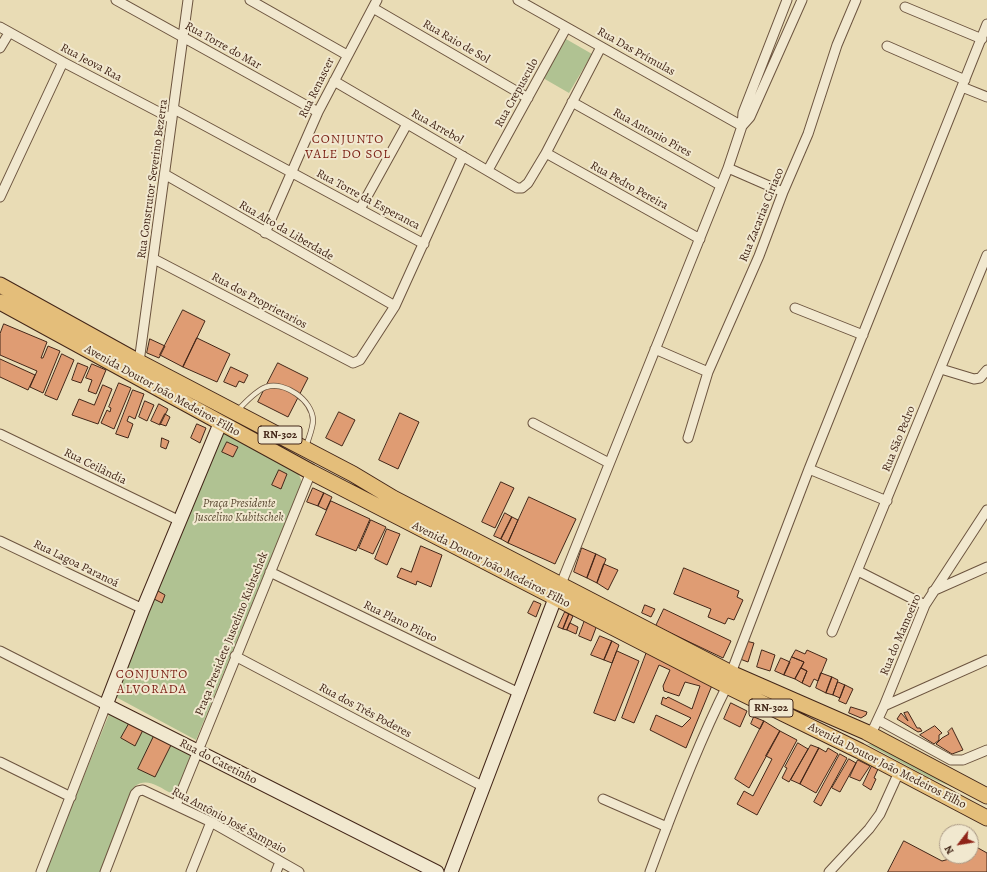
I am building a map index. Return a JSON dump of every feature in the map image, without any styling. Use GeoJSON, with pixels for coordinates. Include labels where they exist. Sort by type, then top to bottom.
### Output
{"type":"FeatureCollection","features":[{"type":"Feature","properties":{"kind":"main road","name":"Avenida Doutor João Medeiros Filho"},"geometry":{"type":"LineString","coordinates":[[0,285],[139,362],[353,474],[393,498],[561,584],[818,731],[947,796],[987,818]]}},
{"type":"Feature","properties":{"kind":"main road","name":"Avenida Doutor João Medeiros Filho"},"geometry":{"type":"LineString","coordinates":[[0,302],[220,424],[555,598],[729,680],[871,734],[987,796]]}},
{"type":"Feature","properties":{"kind":"main road"},"geometry":{"type":"LineString","coordinates":[[106,705],[142,609],[220,424],[225,418],[230,417],[260,432],[285,438]]}},
{"type":"Feature","properties":{"kind":"main road"},"geometry":{"type":"LineString","coordinates":[[311,472],[323,472],[345,482],[350,480],[353,474]]}},
{"type":"Feature","properties":{"kind":"main road"},"geometry":{"type":"LineString","coordinates":[[451,872],[561,584]]}},
{"type":"Feature","properties":{"kind":"main road","name":"Rua do Catetinho"},"geometry":{"type":"LineString","coordinates":[[106,705],[437,872]]}},
{"type":"Feature","properties":{"kind":"main road"},"geometry":{"type":"LineString","coordinates":[[818,731],[819,727],[825,722],[873,742],[893,746]]}},
{"type":"Feature","properties":{"kind":"main road"},"geometry":{"type":"LineString","coordinates":[[947,796],[967,798],[987,808]]}},
{"type":"Feature","properties":{"kind":"street","name":"Rua Torre do Mar"},"geometry":{"type":"LineString","coordinates":[[116,0],[318,112]]}},
{"type":"Feature","properties":{"kind":"street","name":"Rua Construtor Severino Bezerra"},"geometry":{"type":"LineString","coordinates":[[139,362],[166,175],[188,0]]}},
{"type":"Feature","properties":{"kind":"street"},"geometry":{"type":"LineString","coordinates":[[250,0],[347,56]]}},
{"type":"Feature","properties":{"kind":"street","name":"Rua Das Prímulas"},"geometry":{"type":"LineString","coordinates":[[518,0],[531,4],[566,28],[601,46],[742,126]]}},
{"type":"Feature","properties":{"kind":"street","name":"Rua Zacarias Ciriaco"},"geometry":{"type":"LineString","coordinates":[[688,438],[708,372],[759,256],[783,192],[808,134],[837,45],[856,0]]}},
{"type":"Feature","properties":{"kind":"street"},"geometry":{"type":"LineString","coordinates":[[561,584],[728,168],[742,126],[743,113],[787,1],[801,4],[750,117],[742,126]]}},
{"type":"Feature","properties":{"kind":"street","name":"Rua Renascer"},"geometry":{"type":"LineString","coordinates":[[264,233],[318,112],[374,2]]}},
{"type":"Feature","properties":{"kind":"street","name":"Rua Raio de Sol"},"geometry":{"type":"LineString","coordinates":[[374,2],[528,98]]}},
{"type":"Feature","properties":{"kind":"street"},"geometry":{"type":"LineString","coordinates":[[905,7],[982,39]]}},
{"type":"Feature","properties":{"kind":"street"},"geometry":{"type":"LineString","coordinates":[[650,872],[703,737],[729,680],[809,469],[987,24]]}},
{"type":"Feature","properties":{"kind":"street","name":"Rua Jeova Raa"},"geometry":{"type":"LineString","coordinates":[[0,27],[172,119]]}},
{"type":"Feature","properties":{"kind":"street","name":"Rua Crepusculo"},"geometry":{"type":"LineString","coordinates":[[488,170],[566,28]]}},
{"type":"Feature","properties":{"kind":"street"},"geometry":{"type":"LineString","coordinates":[[0,48],[9,33]]}},
{"type":"Feature","properties":{"kind":"street"},"geometry":{"type":"LineString","coordinates":[[546,153],[601,46]]}},
{"type":"Feature","properties":{"kind":"street"},"geometry":{"type":"LineString","coordinates":[[887,46],[964,83],[987,97]]}},
{"type":"Feature","properties":{"kind":"street"},"geometry":{"type":"LineString","coordinates":[[0,197],[63,62]]}},
{"type":"Feature","properties":{"kind":"street","name":"Rua Arrebol"},"geometry":{"type":"LineString","coordinates":[[334,81],[517,188],[522,188],[528,183],[546,153]]}},
{"type":"Feature","properties":{"kind":"street","name":"Rua Antonio Pires"},"geometry":{"type":"LineString","coordinates":[[572,102],[720,185]]}},
{"type":"Feature","properties":{"kind":"street","name":"Rua Torre da Esperanca"},"geometry":{"type":"LineString","coordinates":[[174,109],[424,244]]}},
{"type":"Feature","properties":{"kind":"street"},"geometry":{"type":"LineString","coordinates":[[360,209],[407,124]]}},
{"type":"Feature","properties":{"kind":"street","name":"Rua Pedro Pereira"},"geometry":{"type":"LineString","coordinates":[[546,153],[700,239]]}},
{"type":"Feature","properties":{"kind":"street"},"geometry":{"type":"LineString","coordinates":[[394,306],[424,244],[463,156]]}},
{"type":"Feature","properties":{"kind":"street"},"geometry":{"type":"LineString","coordinates":[[728,168],[783,192]]}},
{"type":"Feature","properties":{"kind":"street","name":"Rua Alto da Liberdade"},"geometry":{"type":"LineString","coordinates":[[166,175],[264,233],[394,306]]}},
{"type":"Feature","properties":{"kind":"street","name":"Rua São Pedro"},"geometry":{"type":"LineString","coordinates":[[832,632],[987,255]]}},
{"type":"Feature","properties":{"kind":"street","name":"Rua dos Proprietarios"},"geometry":{"type":"LineString","coordinates":[[154,259],[353,363],[360,360],[394,306]]}},
{"type":"Feature","properties":{"kind":"street"},"geometry":{"type":"LineString","coordinates":[[794,308],[863,335]]}},
{"type":"Feature","properties":{"kind":"street"},"geometry":{"type":"LineString","coordinates":[[655,349],[708,372]]}},
{"type":"Feature","properties":{"kind":"street"},"geometry":{"type":"LineString","coordinates":[[941,369],[974,379],[980,378],[987,370]]}},
{"type":"Feature","properties":{"kind":"street"},"geometry":{"type":"LineString","coordinates":[[533,423],[609,463]]}},
{"type":"Feature","properties":{"kind":"street","name":"Rua Ceilândia"},"geometry":{"type":"LineString","coordinates":[[0,434],[180,521]]}},
{"type":"Feature","properties":{"kind":"street"},"geometry":{"type":"LineString","coordinates":[[809,469],[887,501]]}},
{"type":"Feature","properties":{"kind":"street","name":"Praça Presidete Juscelino Kubtschek"},"geometry":{"type":"LineString","coordinates":[[176,805],[235,656],[311,472]]}},
{"type":"Feature","properties":{"kind":"street","name":"Rua do Mamoeiro"},"geometry":{"type":"LineString","coordinates":[[871,734],[925,605],[987,510]]}},
{"type":"Feature","properties":{"kind":"street","name":"Rua Lagoa Paranoá"},"geometry":{"type":"LineString","coordinates":[[0,541],[142,609]]}},
{"type":"Feature","properties":{"kind":"street"},"geometry":{"type":"LineString","coordinates":[[933,591],[987,567]]}},
{"type":"Feature","properties":{"kind":"street"},"geometry":{"type":"LineString","coordinates":[[858,571],[925,605]]}},
{"type":"Feature","properties":{"kind":"street","name":"Rua Plano Piloto"},"geometry":{"type":"LineString","coordinates":[[270,572],[519,693]]}},
{"type":"Feature","properties":{"kind":"street","name":"Rua do Catetinho"},"geometry":{"type":"LineString","coordinates":[[0,651],[106,705]]}},
{"type":"Feature","properties":{"kind":"street","name":"Rua dos Três Poderes"},"geometry":{"type":"LineString","coordinates":[[235,656],[484,787]]}},
{"type":"Feature","properties":{"kind":"street"},"geometry":{"type":"LineString","coordinates":[[884,706],[987,660]]}},
{"type":"Feature","properties":{"kind":"street"},"geometry":{"type":"LineString","coordinates":[[42,872],[106,705]]}},
{"type":"Feature","properties":{"kind":"street"},"geometry":{"type":"LineString","coordinates":[[878,720],[951,760],[963,760],[987,750]]}},
{"type":"Feature","properties":{"kind":"street"},"geometry":{"type":"LineString","coordinates":[[0,762],[70,797]]}},
{"type":"Feature","properties":{"kind":"street"},"geometry":{"type":"LineString","coordinates":[[829,872],[880,814],[899,772]]}},
{"type":"Feature","properties":{"kind":"street","name":"Rua Antônio José Sampaio"},"geometry":{"type":"LineString","coordinates":[[105,872],[135,794],[138,791],[147,792],[211,822],[299,872]]}},
{"type":"Feature","properties":{"kind":"street"},"geometry":{"type":"LineString","coordinates":[[603,799],[667,827]]}},
{"type":"Feature","properties":{"kind":"street"},"geometry":{"type":"LineString","coordinates":[[191,872],[211,822]]}},
{"type":"Feature","properties":{"kind":"street"},"geometry":{"type":"LineString","coordinates":[[276,872],[280,862]]}},
{"type":"Feature","properties":{"kind":"lane"},"geometry":{"type":"LineString","coordinates":[[236,412],[257,392],[265,387],[282,387],[301,397],[308,404],[312,413],[313,422],[306,449]]}},
{"type":"Feature","properties":{"kind":"green space"},"geometry":{"type":"Polygon","coordinates":[[[566,39],[592,54],[569,93],[543,78],[566,39]]]}},
{"type":"Feature","properties":{"kind":"green space","name":"Praça Presidente Juscelino Kubitschek"},"geometry":{"type":"Polygon","coordinates":[[[224,432],[295,466],[302,482],[196,740],[114,696],[219,438],[224,432]]]}},
{"type":"Feature","properties":{"kind":"green space"},"geometry":{"type":"Polygon","coordinates":[[[110,712],[192,752],[177,792],[171,793],[158,786],[144,782],[135,786],[101,872],[45,872],[110,712]]]}},
{"type":"Feature","properties":{"kind":"green space"},"geometry":{"type":"Polygon","coordinates":[[[867,744],[878,745],[962,791],[928,777],[867,744]]]}},
{"type":"Feature","properties":{"kind":"building"},"geometry":{"type":"Polygon","coordinates":[[[183,310],[205,321],[183,367],[160,355],[183,310]]]}},
{"type":"Feature","properties":{"kind":"building"},"geometry":{"type":"Polygon","coordinates":[[[4,324],[47,342],[41,358],[43,358],[48,346],[60,351],[43,393],[30,387],[37,371],[0,355],[0,334],[4,324]]]}},
{"type":"Feature","properties":{"kind":"building"},"geometry":{"type":"Polygon","coordinates":[[[197,338],[230,354],[217,382],[183,367],[197,338]]]}},
{"type":"Feature","properties":{"kind":"building"},"geometry":{"type":"Polygon","coordinates":[[[150,339],[165,346],[159,358],[147,353],[150,339]]]}},
{"type":"Feature","properties":{"kind":"building"},"geometry":{"type":"Polygon","coordinates":[[[62,354],[74,360],[57,400],[45,395],[62,354]]]}},
{"type":"Feature","properties":{"kind":"building"},"geometry":{"type":"Polygon","coordinates":[[[0,359],[35,375],[28,390],[0,377],[0,359]]]}},
{"type":"Feature","properties":{"kind":"building"},"geometry":{"type":"Polygon","coordinates":[[[78,363],[88,367],[81,383],[72,380],[78,363]]]}},
{"type":"Feature","properties":{"kind":"building"},"geometry":{"type":"Polygon","coordinates":[[[278,363],[308,378],[288,417],[258,402],[278,363]]]}},
{"type":"Feature","properties":{"kind":"building"},"geometry":{"type":"Polygon","coordinates":[[[92,364],[106,370],[96,394],[88,391],[92,380],[86,378],[92,364]]]}},
{"type":"Feature","properties":{"kind":"building"},"geometry":{"type":"Polygon","coordinates":[[[231,367],[248,375],[244,383],[239,381],[236,387],[224,382],[231,367]]]}},
{"type":"Feature","properties":{"kind":"building"},"geometry":{"type":"Polygon","coordinates":[[[119,383],[131,388],[114,429],[101,423],[107,410],[110,412],[111,408],[109,407],[119,383]]]}},
{"type":"Feature","properties":{"kind":"building"},"geometry":{"type":"Polygon","coordinates":[[[103,385],[112,389],[98,424],[72,415],[79,399],[94,405],[103,385]]]}},
{"type":"Feature","properties":{"kind":"building"},"geometry":{"type":"Polygon","coordinates":[[[133,390],[144,394],[135,419],[129,416],[127,421],[133,424],[128,438],[116,434],[133,390]]]}},
{"type":"Feature","properties":{"kind":"building"},"geometry":{"type":"Polygon","coordinates":[[[145,401],[154,405],[147,421],[139,417],[145,401]]]}},
{"type":"Feature","properties":{"kind":"building"},"geometry":{"type":"Polygon","coordinates":[[[159,404],[168,409],[160,425],[151,421],[159,404]]]}},
{"type":"Feature","properties":{"kind":"building"},"geometry":{"type":"Polygon","coordinates":[[[339,412],[355,420],[342,446],[326,438],[339,412]]]}},
{"type":"Feature","properties":{"kind":"building"},"geometry":{"type":"Polygon","coordinates":[[[400,413],[419,422],[398,469],[379,460],[400,413]]]}},
{"type":"Feature","properties":{"kind":"building"},"geometry":{"type":"Polygon","coordinates":[[[165,414],[170,417],[166,426],[160,424],[165,414]]]}},
{"type":"Feature","properties":{"kind":"building"},"geometry":{"type":"Polygon","coordinates":[[[197,424],[206,428],[200,443],[191,438],[197,424]]]}},
{"type":"Feature","properties":{"kind":"building"},"geometry":{"type":"Polygon","coordinates":[[[162,438],[169,441],[166,449],[161,447],[162,438]]]}},
{"type":"Feature","properties":{"kind":"building"},"geometry":{"type":"Polygon","coordinates":[[[227,442],[238,447],[233,457],[222,452],[227,442]]]}},
{"type":"Feature","properties":{"kind":"building"},"geometry":{"type":"Polygon","coordinates":[[[279,470],[287,474],[281,489],[272,485],[279,470]]]}},
{"type":"Feature","properties":{"kind":"building"},"geometry":{"type":"Polygon","coordinates":[[[501,482],[514,488],[495,528],[482,522],[501,482]]]}},
{"type":"Feature","properties":{"kind":"building"},"geometry":{"type":"Polygon","coordinates":[[[313,488],[324,493],[318,506],[307,502],[313,488]]]}},
{"type":"Feature","properties":{"kind":"building"},"geometry":{"type":"Polygon","coordinates":[[[324,493],[332,497],[326,510],[318,506],[324,493]]]}},
{"type":"Feature","properties":{"kind":"building"},"geometry":{"type":"Polygon","coordinates":[[[529,497],[576,519],[555,564],[508,543],[529,497]]]}},
{"type":"Feature","properties":{"kind":"building"},"geometry":{"type":"Polygon","coordinates":[[[331,501],[370,519],[356,551],[316,535],[331,501]]]}},
{"type":"Feature","properties":{"kind":"building"},"geometry":{"type":"Polygon","coordinates":[[[505,513],[512,517],[501,539],[494,536],[505,513]]]}},
{"type":"Feature","properties":{"kind":"building"},"geometry":{"type":"Polygon","coordinates":[[[512,517],[518,520],[508,543],[501,539],[512,517]]]}},
{"type":"Feature","properties":{"kind":"building"},"geometry":{"type":"Polygon","coordinates":[[[371,520],[386,527],[373,554],[359,548],[371,520]]]}},
{"type":"Feature","properties":{"kind":"building"},"geometry":{"type":"Polygon","coordinates":[[[387,529],[400,534],[387,565],[375,559],[387,529]]]}},
{"type":"Feature","properties":{"kind":"building"},"geometry":{"type":"Polygon","coordinates":[[[421,546],[442,555],[431,587],[417,581],[416,585],[397,577],[401,568],[411,572],[421,546]]]}},
{"type":"Feature","properties":{"kind":"building"},"geometry":{"type":"Polygon","coordinates":[[[582,548],[596,554],[587,578],[574,572],[582,548]]]}},
{"type":"Feature","properties":{"kind":"building"},"geometry":{"type":"Polygon","coordinates":[[[596,554],[606,559],[597,583],[587,578],[596,554]]]}},
{"type":"Feature","properties":{"kind":"building"},"geometry":{"type":"Polygon","coordinates":[[[604,564],[618,570],[608,590],[597,583],[604,564]]]}},
{"type":"Feature","properties":{"kind":"building"},"geometry":{"type":"Polygon","coordinates":[[[684,568],[739,591],[737,597],[743,600],[734,620],[728,618],[725,624],[708,617],[711,609],[674,594],[684,568]]]}},
{"type":"Feature","properties":{"kind":"building"},"geometry":{"type":"Polygon","coordinates":[[[158,591],[165,595],[162,603],[154,599],[158,591]]]}},
{"type":"Feature","properties":{"kind":"building"},"geometry":{"type":"Polygon","coordinates":[[[534,601],[541,604],[536,617],[528,613],[534,601]]]}},
{"type":"Feature","properties":{"kind":"building"},"geometry":{"type":"Polygon","coordinates":[[[645,605],[655,609],[651,617],[642,613],[645,605]]]}},
{"type":"Feature","properties":{"kind":"building"},"geometry":{"type":"Polygon","coordinates":[[[664,609],[731,641],[723,658],[656,626],[664,609]]]}},
{"type":"Feature","properties":{"kind":"building"},"geometry":{"type":"Polygon","coordinates":[[[565,612],[569,614],[563,629],[558,627],[565,612]]]}},
{"type":"Feature","properties":{"kind":"building"},"geometry":{"type":"Polygon","coordinates":[[[569,614],[573,616],[567,630],[563,629],[569,614]]]}},
{"type":"Feature","properties":{"kind":"building"},"geometry":{"type":"Polygon","coordinates":[[[585,620],[597,625],[591,641],[579,636],[585,620]]]}},
{"type":"Feature","properties":{"kind":"building"},"geometry":{"type":"Polygon","coordinates":[[[570,623],[578,627],[576,634],[567,630],[570,623]]]}},
{"type":"Feature","properties":{"kind":"building"},"geometry":{"type":"Polygon","coordinates":[[[600,636],[612,641],[604,660],[591,655],[600,636]]]}},
{"type":"Feature","properties":{"kind":"building"},"geometry":{"type":"Polygon","coordinates":[[[612,641],[619,645],[612,663],[604,660],[612,641]]]}},
{"type":"Feature","properties":{"kind":"building"},"geometry":{"type":"Polygon","coordinates":[[[746,641],[754,643],[748,662],[740,659],[746,641]]]}},
{"type":"Feature","properties":{"kind":"building"},"geometry":{"type":"Polygon","coordinates":[[[648,649],[713,683],[686,748],[650,730],[656,715],[682,727],[691,718],[661,704],[663,697],[666,699],[668,697],[692,709],[700,686],[685,682],[679,696],[664,691],[663,686],[670,670],[659,665],[634,723],[622,718],[648,649]]]}},
{"type":"Feature","properties":{"kind":"building"},"geometry":{"type":"Polygon","coordinates":[[[762,650],[775,655],[770,671],[757,667],[762,650]]]}},
{"type":"Feature","properties":{"kind":"building"},"geometry":{"type":"Polygon","coordinates":[[[796,650],[805,654],[807,650],[827,659],[818,681],[814,679],[810,687],[802,683],[807,671],[801,668],[804,662],[792,657],[796,650]]]}},
{"type":"Feature","properties":{"kind":"building"},"geometry":{"type":"Polygon","coordinates":[[[617,651],[639,661],[615,721],[594,713],[617,651]]]}},
{"type":"Feature","properties":{"kind":"building"},"geometry":{"type":"Polygon","coordinates":[[[792,657],[804,662],[795,679],[784,675],[792,657]]]}},
{"type":"Feature","properties":{"kind":"building"},"geometry":{"type":"Polygon","coordinates":[[[781,658],[790,662],[784,675],[775,671],[781,658]]]}},
{"type":"Feature","properties":{"kind":"building"},"geometry":{"type":"Polygon","coordinates":[[[801,668],[807,671],[802,683],[795,679],[801,668]]]}},
{"type":"Feature","properties":{"kind":"building"},"geometry":{"type":"Polygon","coordinates":[[[821,673],[832,677],[826,693],[816,688],[821,673]]]}},
{"type":"Feature","properties":{"kind":"building"},"geometry":{"type":"Polygon","coordinates":[[[832,677],[838,680],[833,695],[826,693],[832,677]]]}},
{"type":"Feature","properties":{"kind":"building"},"geometry":{"type":"Polygon","coordinates":[[[838,682],[845,685],[840,698],[833,695],[838,682]]]}},
{"type":"Feature","properties":{"kind":"building"},"geometry":{"type":"Polygon","coordinates":[[[845,685],[853,689],[846,704],[839,701],[845,685]]]}},
{"type":"Feature","properties":{"kind":"building"},"geometry":{"type":"Polygon","coordinates":[[[731,703],[747,711],[740,727],[724,719],[731,703]]]}},
{"type":"Feature","properties":{"kind":"building"},"geometry":{"type":"Polygon","coordinates":[[[851,707],[867,712],[866,715],[861,718],[849,713],[851,707]]]}},
{"type":"Feature","properties":{"kind":"building"},"geometry":{"type":"Polygon","coordinates":[[[908,712],[917,728],[920,728],[922,731],[918,732],[897,719],[901,713],[908,721],[904,713],[908,712]]]}},
{"type":"Feature","properties":{"kind":"building"},"geometry":{"type":"Polygon","coordinates":[[[754,717],[764,721],[760,729],[751,724],[754,717]]]}},
{"type":"Feature","properties":{"kind":"building"},"geometry":{"type":"Polygon","coordinates":[[[764,721],[780,731],[749,788],[735,779],[764,721]]]}},
{"type":"Feature","properties":{"kind":"building"},"geometry":{"type":"Polygon","coordinates":[[[130,722],[143,730],[135,746],[121,738],[130,722]]]}},
{"type":"Feature","properties":{"kind":"building"},"geometry":{"type":"Polygon","coordinates":[[[935,726],[942,733],[939,735],[939,740],[934,744],[920,735],[935,726]]]}},
{"type":"Feature","properties":{"kind":"building"},"geometry":{"type":"Polygon","coordinates":[[[952,728],[963,750],[952,754],[936,744],[949,734],[948,732],[952,728]]]}},
{"type":"Feature","properties":{"kind":"building"},"geometry":{"type":"Polygon","coordinates":[[[780,731],[797,740],[757,815],[737,804],[744,791],[753,796],[772,759],[766,756],[780,731]]]}},
{"type":"Feature","properties":{"kind":"building"},"geometry":{"type":"Polygon","coordinates":[[[154,736],[171,745],[155,777],[138,769],[154,736]]]}},
{"type":"Feature","properties":{"kind":"building"},"geometry":{"type":"Polygon","coordinates":[[[798,743],[808,749],[789,782],[782,778],[787,768],[785,767],[798,743]]]}},
{"type":"Feature","properties":{"kind":"building"},"geometry":{"type":"Polygon","coordinates":[[[811,745],[819,748],[800,784],[791,780],[811,745]]]}},
{"type":"Feature","properties":{"kind":"building"},"geometry":{"type":"Polygon","coordinates":[[[819,748],[826,752],[828,748],[838,754],[816,793],[800,784],[819,748]]]}},
{"type":"Feature","properties":{"kind":"building"},"geometry":{"type":"Polygon","coordinates":[[[840,754],[847,758],[821,806],[814,802],[840,754]]]}},
{"type":"Feature","properties":{"kind":"building"},"geometry":{"type":"Polygon","coordinates":[[[849,759],[856,763],[840,792],[832,788],[849,759]]]}},
{"type":"Feature","properties":{"kind":"building"},"geometry":{"type":"Polygon","coordinates":[[[858,760],[870,766],[860,781],[850,777],[858,760]]]}},
{"type":"Feature","properties":{"kind":"building"},"geometry":{"type":"Polygon","coordinates":[[[872,766],[878,769],[874,778],[876,779],[871,790],[863,785],[872,766]]]}},
{"type":"Feature","properties":{"kind":"building"},"geometry":{"type":"Polygon","coordinates":[[[904,841],[939,859],[939,864],[979,864],[979,848],[987,853],[987,872],[888,872],[904,841]]]}},
{"type":"Feature","properties":{"kind":"district","name":"CONJUNTO VALE DO SOL"},"geometry":{"type":"Point","coordinates":[348,148]}},
{"type":"Feature","properties":{"kind":"district","name":"CONJUNTO ALVORADA"},"geometry":{"type":"Point","coordinates":[152,682]}}]}
